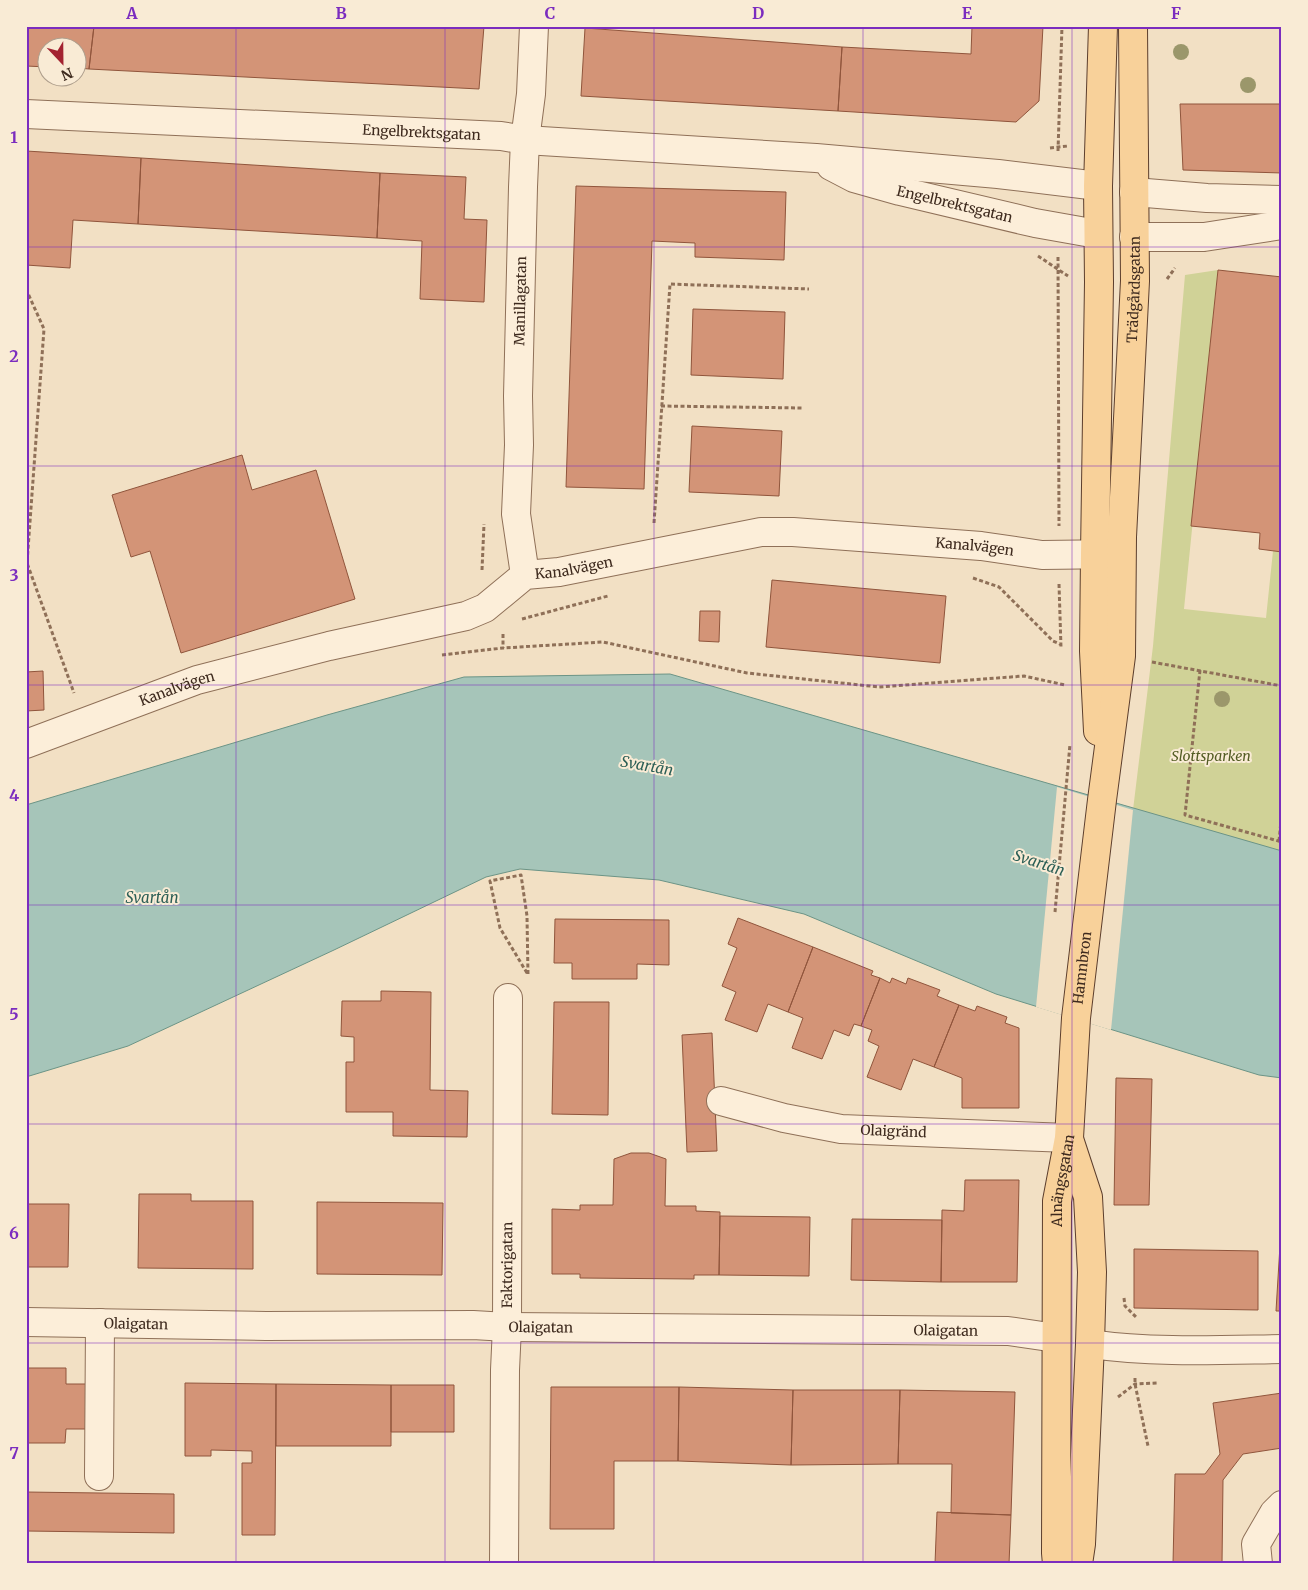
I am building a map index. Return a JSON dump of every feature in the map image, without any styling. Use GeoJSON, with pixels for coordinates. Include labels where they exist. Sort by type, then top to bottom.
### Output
{"type":"FeatureCollection","features":[{"type":"Feature","properties":{"kind":"main road"},"geometry":{"type":"LineString","coordinates":[[1095,554],[1099,282],[1098,186],[1104,26]]}},
{"type":"Feature","properties":{"kind":"main road","name":"Trädgårdsgatan"},"geometry":{"type":"LineString","coordinates":[[1122,554],[1134,311],[1133,26]]}},
{"type":"Feature","properties":{"kind":"main road"},"geometry":{"type":"LineString","coordinates":[[1098,186],[1134,192]]}},
{"type":"Feature","properties":{"kind":"main road"},"geometry":{"type":"LineString","coordinates":[[1098,234],[1134,237]]}},
{"type":"Feature","properties":{"kind":"main road","name":"Hamnbron"},"geometry":{"type":"LineString","coordinates":[[1095,554],[1094,652],[1102,800]]}},
{"type":"Feature","properties":{"kind":"main road","name":"Hamnbron"},"geometry":{"type":"LineString","coordinates":[[1069,1138],[1076,1018],[1121,656],[1122,554]]}},
{"type":"Feature","properties":{"kind":"main road","name":"Alnängsgatan"},"geometry":{"type":"LineString","coordinates":[[1057,1564],[1057,1201],[1069,1138]]}},
{"type":"Feature","properties":{"kind":"main road","name":"Alnängsgatan"},"geometry":{"type":"LineString","coordinates":[[1069,1138],[1088,1197],[1092,1272],[1081,1544],[1078,1564]]}},
{"type":"Feature","properties":{"kind":"main road"},"geometry":{"type":"LineString","coordinates":[[1056,1338],[1090,1344]]}},
{"type":"Feature","properties":{"kind":"street","name":"Manillagatan"},"geometry":{"type":"LineString","coordinates":[[525,575],[523,551],[516,514],[525,140],[532,94],[534,26]]}},
{"type":"Feature","properties":{"kind":"street","name":"Engelbrektsgatan"},"geometry":{"type":"LineString","coordinates":[[26,114],[501,136],[525,140],[816,158],[998,174],[1098,186]]}},
{"type":"Feature","properties":{"kind":"street","name":"Engelbrektsgatan"},"geometry":{"type":"LineString","coordinates":[[816,158],[854,178],[900,191],[1057,227],[1098,234]]}},
{"type":"Feature","properties":{"kind":"street"},"geometry":{"type":"LineString","coordinates":[[1134,192],[1207,198],[1282,200]]}},
{"type":"Feature","properties":{"kind":"street"},"geometry":{"type":"LineString","coordinates":[[1134,237],[1204,237],[1282,225]]}},
{"type":"Feature","properties":{"kind":"street","name":"Kanalvägen"},"geometry":{"type":"LineString","coordinates":[[26,744],[197,680],[329,646],[466,616],[485,608],[525,575],[559,572],[761,532],[793,532],[981,546],[1042,555],[1122,554]]}},
{"type":"Feature","properties":{"kind":"street","name":"Faktorigatan"},"geometry":{"type":"LineString","coordinates":[[504,1564],[508,998]]}},
{"type":"Feature","properties":{"kind":"street","name":"Olaigränd"},"geometry":{"type":"LineString","coordinates":[[721,1101],[784,1118],[841,1129],[1069,1138]]}},
{"type":"Feature","properties":{"kind":"street","name":"Olaigatan"},"geometry":{"type":"LineString","coordinates":[[26,1322],[266,1326],[473,1325],[507,1327],[1008,1331],[1056,1338]]}},
{"type":"Feature","properties":{"kind":"street"},"geometry":{"type":"LineString","coordinates":[[99,1476],[100,1323]]}},
{"type":"Feature","properties":{"kind":"street"},"geometry":{"type":"LineString","coordinates":[[1090,1344],[1118,1348],[1173,1351],[1282,1349]]}},
{"type":"Feature","properties":{"kind":"street"},"geometry":{"type":"LineString","coordinates":[[1258,1564],[1256,1544],[1274,1513],[1282,1505]]}},
{"type":"Feature","properties":{"kind":"path"},"geometry":{"type":"LineString","coordinates":[[1058,181],[1062,26]]}},
{"type":"Feature","properties":{"kind":"path"},"geometry":{"type":"LineString","coordinates":[[1057,227],[1060,644]]}},
{"type":"Feature","properties":{"kind":"path"},"geometry":{"type":"LineString","coordinates":[[652,553],[670,284],[810,289]]}},
{"type":"Feature","properties":{"kind":"path"},"geometry":{"type":"LineString","coordinates":[[26,289],[44,329],[27,563],[85,723]]}},
{"type":"Feature","properties":{"kind":"path"},"geometry":{"type":"LineString","coordinates":[[661,406],[803,408]]}},
{"type":"Feature","properties":{"kind":"path"},"geometry":{"type":"LineString","coordinates":[[969,577],[999,586],[1053,641],[1069,648],[1094,652]]}},
{"type":"Feature","properties":{"kind":"path"},"geometry":{"type":"LineString","coordinates":[[521,619],[614,595]]}},
{"type":"Feature","properties":{"kind":"path"},"geometry":{"type":"LineString","coordinates":[[439,656],[503,648],[603,642],[747,673],[879,687],[1024,676],[1065,685]]}},
{"type":"Feature","properties":{"kind":"path"},"geometry":{"type":"LineString","coordinates":[[1121,656],[1282,686]]}},
{"type":"Feature","properties":{"kind":"path"},"geometry":{"type":"LineString","coordinates":[[1200,670],[1185,815],[1280,841],[1282,811]]}},
{"type":"Feature","properties":{"kind":"path"},"geometry":{"type":"LineString","coordinates":[[1055,914],[1066,790]]}},
{"type":"Feature","properties":{"kind":"path"},"geometry":{"type":"LineString","coordinates":[[508,998],[528,976],[527,916],[521,875],[490,881],[500,928],[528,976]]}},
{"type":"Feature","properties":{"kind":"path"},"geometry":{"type":"LineString","coordinates":[[1087,1403],[1114,1402],[1123,1392],[1135,1384],[1161,1383]]}},
{"type":"Feature","properties":{"kind":"green space","name":"Slottsparken"},"geometry":{"type":"Polygon","coordinates":[[[1218,270],[1184,609],[1266,618],[1273,551],[1282,552],[1282,851],[1133,810],[1153,646],[1185,275],[1218,270]]]}},
{"type":"Feature","properties":{"kind":"water","name":"Svartån"},"geometry":{"type":"Polygon","coordinates":[[[670,674],[1282,851],[1282,1078],[1259,1075],[996,994],[804,914],[659,880],[520,869],[486,877],[128,1046],[26,1077],[26,805],[327,715],[464,677],[670,674]]]}},
{"type":"Feature","properties":{"kind":"pier"},"geometry":{"type":"Polygon","coordinates":[[[1057,787],[1133,810],[1111,1030],[1036,1007],[1057,787]]]}},
{"type":"Feature","properties":{"kind":"building"},"geometry":{"type":"Polygon","coordinates":[[[26,26],[94,26],[89,69],[88,38],[38,38],[38,67],[26,66],[26,26]]]}},
{"type":"Feature","properties":{"kind":"building"},"geometry":{"type":"Polygon","coordinates":[[[94,26],[484,26],[479,89],[89,69],[94,26]]]}},
{"type":"Feature","properties":{"kind":"building"},"geometry":{"type":"Polygon","coordinates":[[[972,26],[1043,26],[1039,101],[1016,122],[838,111],[842,47],[971,54],[972,26]]]}},
{"type":"Feature","properties":{"kind":"building"},"geometry":{"type":"Polygon","coordinates":[[[585,28],[842,47],[838,111],[581,96],[585,28]]]}},
{"type":"Feature","properties":{"kind":"building"},"geometry":{"type":"Polygon","coordinates":[[[1180,104],[1282,104],[1282,173],[1183,170],[1180,104]]]}},
{"type":"Feature","properties":{"kind":"building"},"geometry":{"type":"Polygon","coordinates":[[[26,151],[141,158],[138,224],[73,220],[70,268],[26,265],[26,151]]]}},
{"type":"Feature","properties":{"kind":"building"},"geometry":{"type":"Polygon","coordinates":[[[141,158],[380,173],[377,238],[138,224],[141,158]]]}},
{"type":"Feature","properties":{"kind":"building"},"geometry":{"type":"Polygon","coordinates":[[[380,173],[466,177],[464,219],[487,220],[484,302],[420,299],[422,241],[377,238],[380,173]]]}},
{"type":"Feature","properties":{"kind":"building"},"geometry":{"type":"Polygon","coordinates":[[[576,186],[786,192],[784,260],[695,257],[695,243],[652,241],[644,489],[566,487],[576,186]]]}},
{"type":"Feature","properties":{"kind":"building"},"geometry":{"type":"Polygon","coordinates":[[[1218,270],[1282,277],[1282,552],[1259,549],[1260,533],[1191,526],[1218,270]]]}},
{"type":"Feature","properties":{"kind":"building"},"geometry":{"type":"Polygon","coordinates":[[[693,309],[785,312],[783,379],[691,375],[693,309]]]}},
{"type":"Feature","properties":{"kind":"building"},"geometry":{"type":"Polygon","coordinates":[[[692,426],[782,431],[779,496],[689,492],[692,426]]]}},
{"type":"Feature","properties":{"kind":"building"},"geometry":{"type":"Polygon","coordinates":[[[242,455],[252,490],[316,470],[355,599],[181,653],[150,551],[131,557],[112,495],[242,455]]]}},
{"type":"Feature","properties":{"kind":"building"},"geometry":{"type":"Polygon","coordinates":[[[772,580],[946,596],[940,663],[766,647],[772,580]]]}},
{"type":"Feature","properties":{"kind":"building"},"geometry":{"type":"Polygon","coordinates":[[[700,611],[720,611],[719,642],[699,641],[700,611]]]}},
{"type":"Feature","properties":{"kind":"building"},"geometry":{"type":"Polygon","coordinates":[[[43,671],[44,710],[26,711],[26,672],[43,671]]]}},
{"type":"Feature","properties":{"kind":"building"},"geometry":{"type":"Polygon","coordinates":[[[738,918],[813,947],[788,1012],[768,1004],[757,1032],[725,1020],[736,992],[722,986],[737,948],[728,944],[738,918]]]}},
{"type":"Feature","properties":{"kind":"building"},"geometry":{"type":"Polygon","coordinates":[[[555,919],[669,920],[669,965],[637,964],[637,979],[572,979],[572,963],[554,963],[555,919]]]}},
{"type":"Feature","properties":{"kind":"building"},"geometry":{"type":"Polygon","coordinates":[[[813,947],[873,971],[871,975],[880,978],[861,1026],[854,1024],[849,1036],[834,1030],[822,1059],[792,1048],[803,1018],[788,1012],[813,947]]]}},
{"type":"Feature","properties":{"kind":"building"},"geometry":{"type":"Polygon","coordinates":[[[880,978],[890,983],[892,978],[906,984],[908,978],[940,990],[937,996],[959,1005],[934,1067],[913,1059],[901,1090],[867,1077],[879,1046],[868,1041],[872,1030],[861,1026],[880,978]]]}},
{"type":"Feature","properties":{"kind":"building"},"geometry":{"type":"Polygon","coordinates":[[[381,991],[431,992],[430,1090],[468,1091],[467,1137],[393,1136],[393,1112],[346,1112],[346,1062],[354,1062],[354,1037],[341,1036],[342,1001],[381,1001],[381,991]]]}},
{"type":"Feature","properties":{"kind":"building"},"geometry":{"type":"Polygon","coordinates":[[[554,1002],[609,1002],[608,1115],[552,1114],[554,1002]]]}},
{"type":"Feature","properties":{"kind":"building"},"geometry":{"type":"Polygon","coordinates":[[[959,1005],[975,1011],[977,1006],[1007,1017],[1005,1023],[1019,1028],[1019,1108],[962,1108],[962,1078],[934,1067],[959,1005]]]}},
{"type":"Feature","properties":{"kind":"building"},"geometry":{"type":"Polygon","coordinates":[[[712,1033],[717,1151],[687,1152],[682,1035],[712,1033]]]}},
{"type":"Feature","properties":{"kind":"building"},"geometry":{"type":"Polygon","coordinates":[[[1116,1078],[1152,1079],[1149,1205],[1114,1205],[1116,1078]]]}},
{"type":"Feature","properties":{"kind":"building"},"geometry":{"type":"Polygon","coordinates":[[[631,1153],[649,1153],[666,1159],[665,1206],[696,1206],[696,1211],[720,1212],[719,1275],[694,1275],[694,1279],[580,1278],[580,1274],[552,1274],[552,1209],[580,1210],[580,1205],[613,1205],[614,1159],[631,1153]]]}},
{"type":"Feature","properties":{"kind":"building"},"geometry":{"type":"Polygon","coordinates":[[[965,1180],[1019,1180],[1017,1282],[941,1282],[942,1210],[964,1211],[965,1180]]]}},
{"type":"Feature","properties":{"kind":"building"},"geometry":{"type":"Polygon","coordinates":[[[139,1194],[191,1194],[191,1201],[253,1201],[253,1269],[138,1268],[139,1194]]]}},
{"type":"Feature","properties":{"kind":"building"},"geometry":{"type":"Polygon","coordinates":[[[317,1202],[443,1203],[442,1275],[317,1274],[317,1202]]]}},
{"type":"Feature","properties":{"kind":"building"},"geometry":{"type":"Polygon","coordinates":[[[26,1204],[69,1204],[68,1267],[26,1267],[26,1204]]]}},
{"type":"Feature","properties":{"kind":"building"},"geometry":{"type":"Polygon","coordinates":[[[720,1216],[810,1217],[809,1276],[719,1275],[720,1216]]]}},
{"type":"Feature","properties":{"kind":"building"},"geometry":{"type":"Polygon","coordinates":[[[852,1219],[942,1220],[941,1282],[851,1280],[852,1219]]]}},
{"type":"Feature","properties":{"kind":"building"},"geometry":{"type":"Polygon","coordinates":[[[1281,1229],[1282,1311],[1276,1311],[1281,1229]]]}},
{"type":"Feature","properties":{"kind":"building"},"geometry":{"type":"Polygon","coordinates":[[[1134,1249],[1258,1251],[1258,1310],[1134,1308],[1134,1249]]]}},
{"type":"Feature","properties":{"kind":"building"},"geometry":{"type":"Polygon","coordinates":[[[26,1368],[66,1368],[66,1384],[91,1384],[91,1429],[66,1429],[65,1443],[26,1443],[26,1368]]]}},
{"type":"Feature","properties":{"kind":"building"},"geometry":{"type":"Polygon","coordinates":[[[185,1383],[276,1384],[275,1535],[242,1535],[242,1463],[252,1463],[252,1451],[211,1450],[211,1456],[185,1456],[185,1383]]]}},
{"type":"Feature","properties":{"kind":"building"},"geometry":{"type":"Polygon","coordinates":[[[276,1384],[391,1385],[391,1446],[276,1446],[276,1384]]]}},
{"type":"Feature","properties":{"kind":"building"},"geometry":{"type":"Polygon","coordinates":[[[391,1385],[454,1385],[454,1432],[391,1432],[391,1385]]]}},
{"type":"Feature","properties":{"kind":"building"},"geometry":{"type":"Polygon","coordinates":[[[551,1387],[679,1387],[678,1461],[614,1461],[614,1529],[550,1529],[551,1387]]]}},
{"type":"Feature","properties":{"kind":"building"},"geometry":{"type":"Polygon","coordinates":[[[679,1387],[793,1390],[791,1465],[678,1461],[679,1387]]]}},
{"type":"Feature","properties":{"kind":"building"},"geometry":{"type":"Polygon","coordinates":[[[793,1390],[900,1390],[898,1464],[791,1465],[793,1390]]]}},
{"type":"Feature","properties":{"kind":"building"},"geometry":{"type":"Polygon","coordinates":[[[900,1390],[1015,1392],[1011,1515],[951,1513],[952,1464],[898,1464],[900,1390]]]}},
{"type":"Feature","properties":{"kind":"building"},"geometry":{"type":"Polygon","coordinates":[[[1282,1393],[1282,1448],[1243,1454],[1223,1480],[1222,1564],[1173,1564],[1175,1474],[1205,1474],[1220,1454],[1213,1403],[1282,1393]]]}},
{"type":"Feature","properties":{"kind":"building"},"geometry":{"type":"Polygon","coordinates":[[[26,1492],[174,1494],[174,1533],[26,1531],[26,1492]]]}},
{"type":"Feature","properties":{"kind":"building"},"geometry":{"type":"Polygon","coordinates":[[[937,1512],[1011,1515],[1009,1564],[935,1564],[937,1512]]]}}]}
